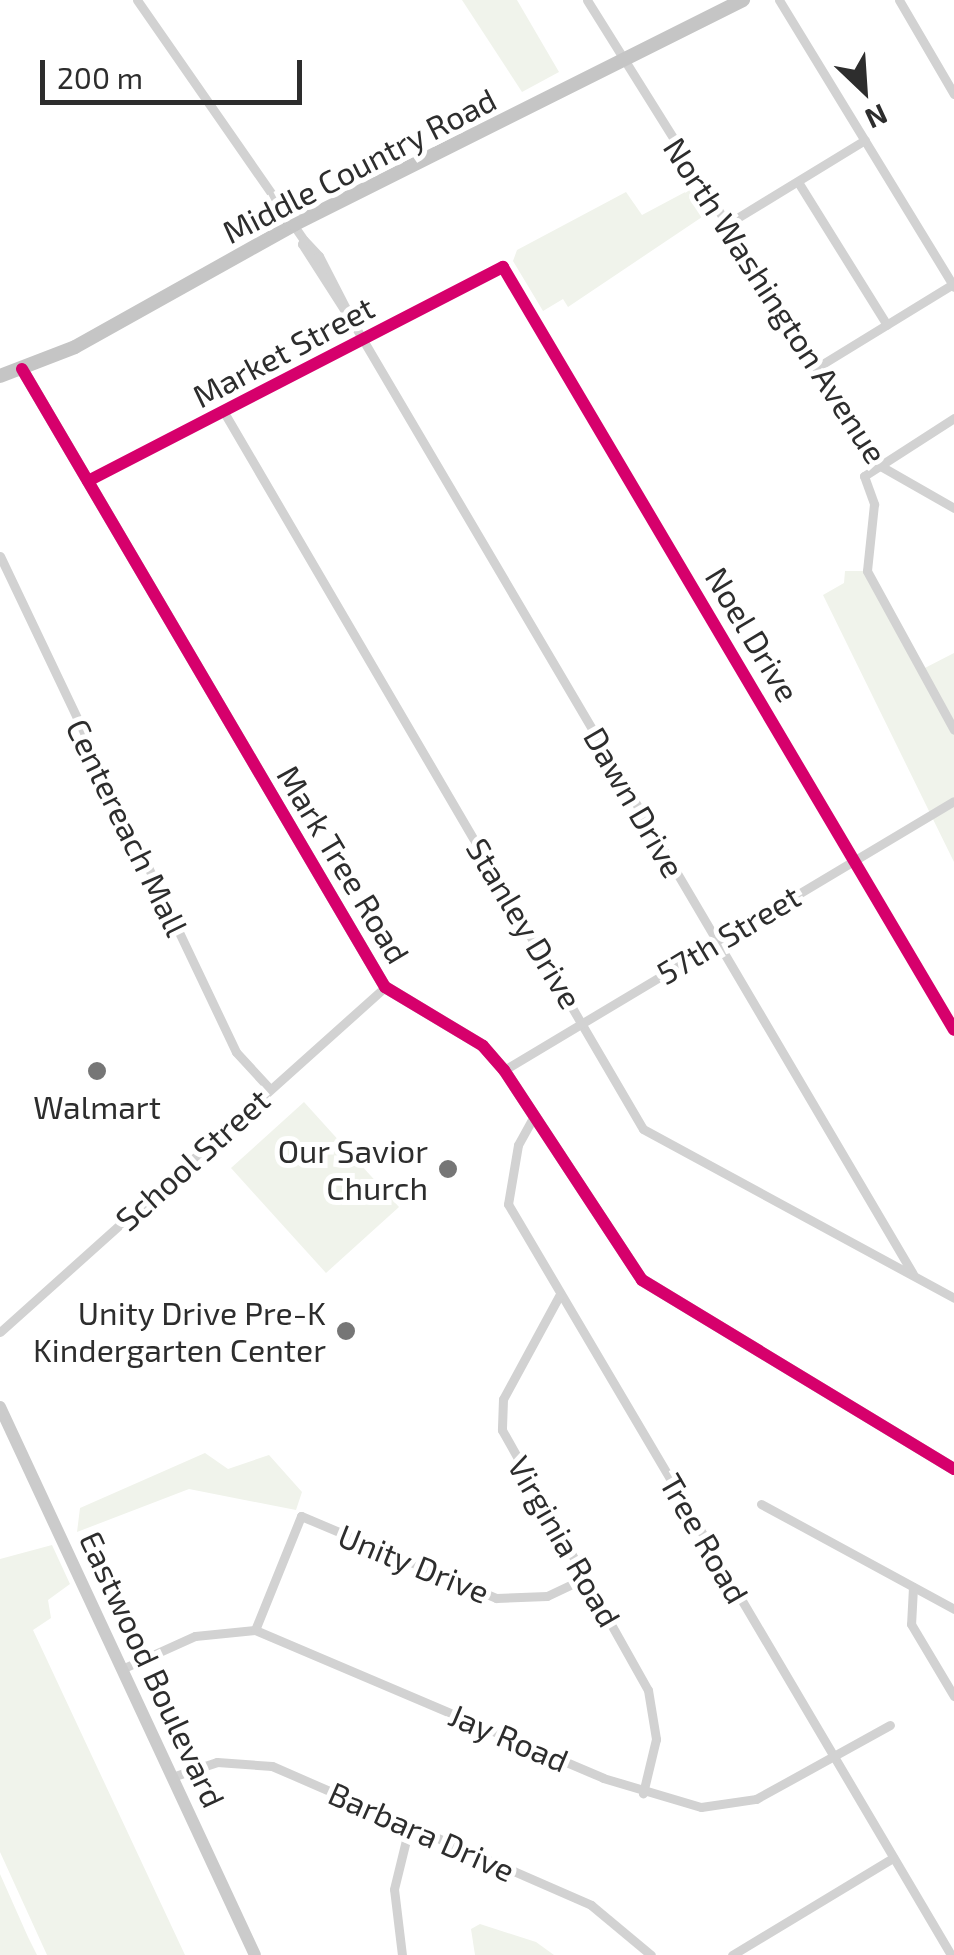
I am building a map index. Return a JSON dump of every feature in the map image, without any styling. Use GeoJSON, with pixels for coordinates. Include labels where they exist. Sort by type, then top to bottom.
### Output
{"type":"FeatureCollection","features":[{"type":"Feature","properties":{"kind":"main road","name":"Middle Country Road"},"geometry":{"type":"LineString","coordinates":[[0,376],[22,370],[295,224],[623,65],[743,0]]}},
{"type":"Feature","properties":{"kind":"street","name":"Dawn Drive"},"geometry":{"type":"LineString","coordinates":[[137,0],[295,224],[914,1276]]}},
{"type":"Feature","properties":{"kind":"street","name":"North Washington Avenue"},"geometry":{"type":"LineString","coordinates":[[587,0],[623,65],[877,464],[954,508]]}},
{"type":"Feature","properties":{"kind":"street"},"geometry":{"type":"LineString","coordinates":[[780,0],[953,286],[816,368]]}},
{"type":"Feature","properties":{"kind":"street"},"geometry":{"type":"LineString","coordinates":[[899,0],[954,94]]}},
{"type":"Feature","properties":{"kind":"street"},"geometry":{"type":"LineString","coordinates":[[724,226],[865,140]]}},
{"type":"Feature","properties":{"kind":"street"},"geometry":{"type":"LineString","coordinates":[[798,182],[888,324]]}},
{"type":"Feature","properties":{"kind":"street","name":"Market Street"},"geometry":{"type":"LineString","coordinates":[[88,482],[502,267]]}},
{"type":"Feature","properties":{"kind":"street","name":"Noel Drive"},"geometry":{"type":"LineString","coordinates":[[502,267],[954,1030]]}},
{"type":"Feature","properties":{"kind":"street","name":"Mark Tree Road"},"geometry":{"type":"LineString","coordinates":[[22,370],[386,987],[482,1046],[504,1070],[536,1113],[642,1280],[954,1470]]}},
{"type":"Feature","properties":{"kind":"street","name":"Stanley Drive"},"geometry":{"type":"LineString","coordinates":[[224,414],[644,1129],[954,1298]]}},
{"type":"Feature","properties":{"kind":"street"},"geometry":{"type":"LineString","coordinates":[[954,418],[877,464],[864,476],[874,504],[867,571],[954,730]]}},
{"type":"Feature","properties":{"kind":"street","name":"Centereach Mall"},"geometry":{"type":"LineString","coordinates":[[0,556],[236,1052],[270,1089]]}},
{"type":"Feature","properties":{"kind":"street","name":"57th Street"},"geometry":{"type":"LineString","coordinates":[[504,1070],[954,802]]}},
{"type":"Feature","properties":{"kind":"street","name":"School Street"},"geometry":{"type":"LineString","coordinates":[[0,1332],[386,987]]}},
{"type":"Feature","properties":{"kind":"street","name":"Tree Road"},"geometry":{"type":"LineString","coordinates":[[536,1113],[518,1146],[508,1204],[951,1955]]}},
{"type":"Feature","properties":{"kind":"street","name":"Virginia Road"},"geometry":{"type":"LineString","coordinates":[[560,1296],[503,1399],[502,1430],[652,1704],[654,1755],[643,1793]]}},
{"type":"Feature","properties":{"kind":"street","name":"Eastwood Boulevard"},"geometry":{"type":"LineString","coordinates":[[0,1408],[175,1776],[255,1955]]}},
{"type":"Feature","properties":{"kind":"street"},"geometry":{"type":"LineString","coordinates":[[761,1504],[954,1609]]}},
{"type":"Feature","properties":{"kind":"street","name":"Unity Drive"},"geometry":{"type":"LineString","coordinates":[[255,1630],[300,1516],[496,1598],[546,1596],[585,1578]]}},
{"type":"Feature","properties":{"kind":"street"},"geometry":{"type":"LineString","coordinates":[[913,1587],[911,1624],[954,1696]]}},
{"type":"Feature","properties":{"kind":"street","name":"Jay Road"},"geometry":{"type":"LineString","coordinates":[[124,1668],[195,1636],[255,1630],[643,1793],[738,1806],[890,1725]]}},
{"type":"Feature","properties":{"kind":"street","name":"Barbara Drive"},"geometry":{"type":"LineString","coordinates":[[175,1776],[217,1762],[261,1764],[410,1824],[590,1905],[651,1955]]}},
{"type":"Feature","properties":{"kind":"street"},"geometry":{"type":"LineString","coordinates":[[402,1955],[394,1888],[410,1824]]}},
{"type":"Feature","properties":{"kind":"street"},"geometry":{"type":"LineString","coordinates":[[732,1955],[893,1858]]}},
{"type":"Feature","properties":{"kind":"shaded area"},"geometry":{"type":"Polygon","coordinates":[[[462,0],[517,0],[559,72],[522,92],[462,0]]]}},
{"type":"Feature","properties":{"kind":"shaded area"},"geometry":{"type":"Polygon","coordinates":[[[689,190],[705,215],[568,307],[563,299],[543,311],[513,261],[517,250],[626,192],[642,215],[689,190]]]}},
{"type":"Feature","properties":{"kind":"shaded area"},"geometry":{"type":"Polygon","coordinates":[[[845,571],[867,571],[919,671],[954,653],[954,862],[823,595],[844,583],[845,571]]]}},
{"type":"Feature","properties":{"kind":"shaded area"},"geometry":{"type":"Polygon","coordinates":[[[304,1102],[399,1207],[326,1273],[231,1168],[304,1102]]]}},
{"type":"Feature","properties":{"kind":"shaded area"},"geometry":{"type":"Polygon","coordinates":[[[205,1453],[228,1469],[269,1455],[302,1492],[296,1510],[189,1489],[77,1532],[80,1508],[205,1453]]]}},
{"type":"Feature","properties":{"kind":"shaded area"},"geometry":{"type":"Polygon","coordinates":[[[52,1545],[70,1584],[48,1600],[51,1618],[33,1630],[185,1955],[47,1955],[0,1852],[0,1559],[52,1545]]]}},
{"type":"Feature","properties":{"kind":"shaded area"},"geometry":{"type":"Polygon","coordinates":[[[0,1874],[28,1937],[37,1955],[0,1955],[0,1874]]]}},
{"type":"Feature","properties":{"kind":"shaded area"},"geometry":{"type":"Polygon","coordinates":[[[480,1924],[536,1942],[554,1955],[475,1955],[471,1929],[480,1924]]]}},
{"type":"Feature","properties":{"kind":"cycle path"},"geometry":{"type":"LineString","coordinates":[[88,481],[503,267],[954,1030]]}},
{"type":"Feature","properties":{"kind":"cycle path"},"geometry":{"type":"LineString","coordinates":[[22,369],[385,987],[483,1046],[504,1070],[642,1280],[954,1469]]}},
{"type":"Feature","properties":{"kind":"place","name":"Walmart"},"geometry":{"type":"Point","coordinates":[97,1071]}},
{"type":"Feature","properties":{"kind":"place","name":"Our Savior Church"},"geometry":{"type":"Point","coordinates":[448,1169]}},
{"type":"Feature","properties":{"kind":"place","name":"Unity Drive Pre-K Kindergarten Center"},"geometry":{"type":"Point","coordinates":[346,1331]}}]}
